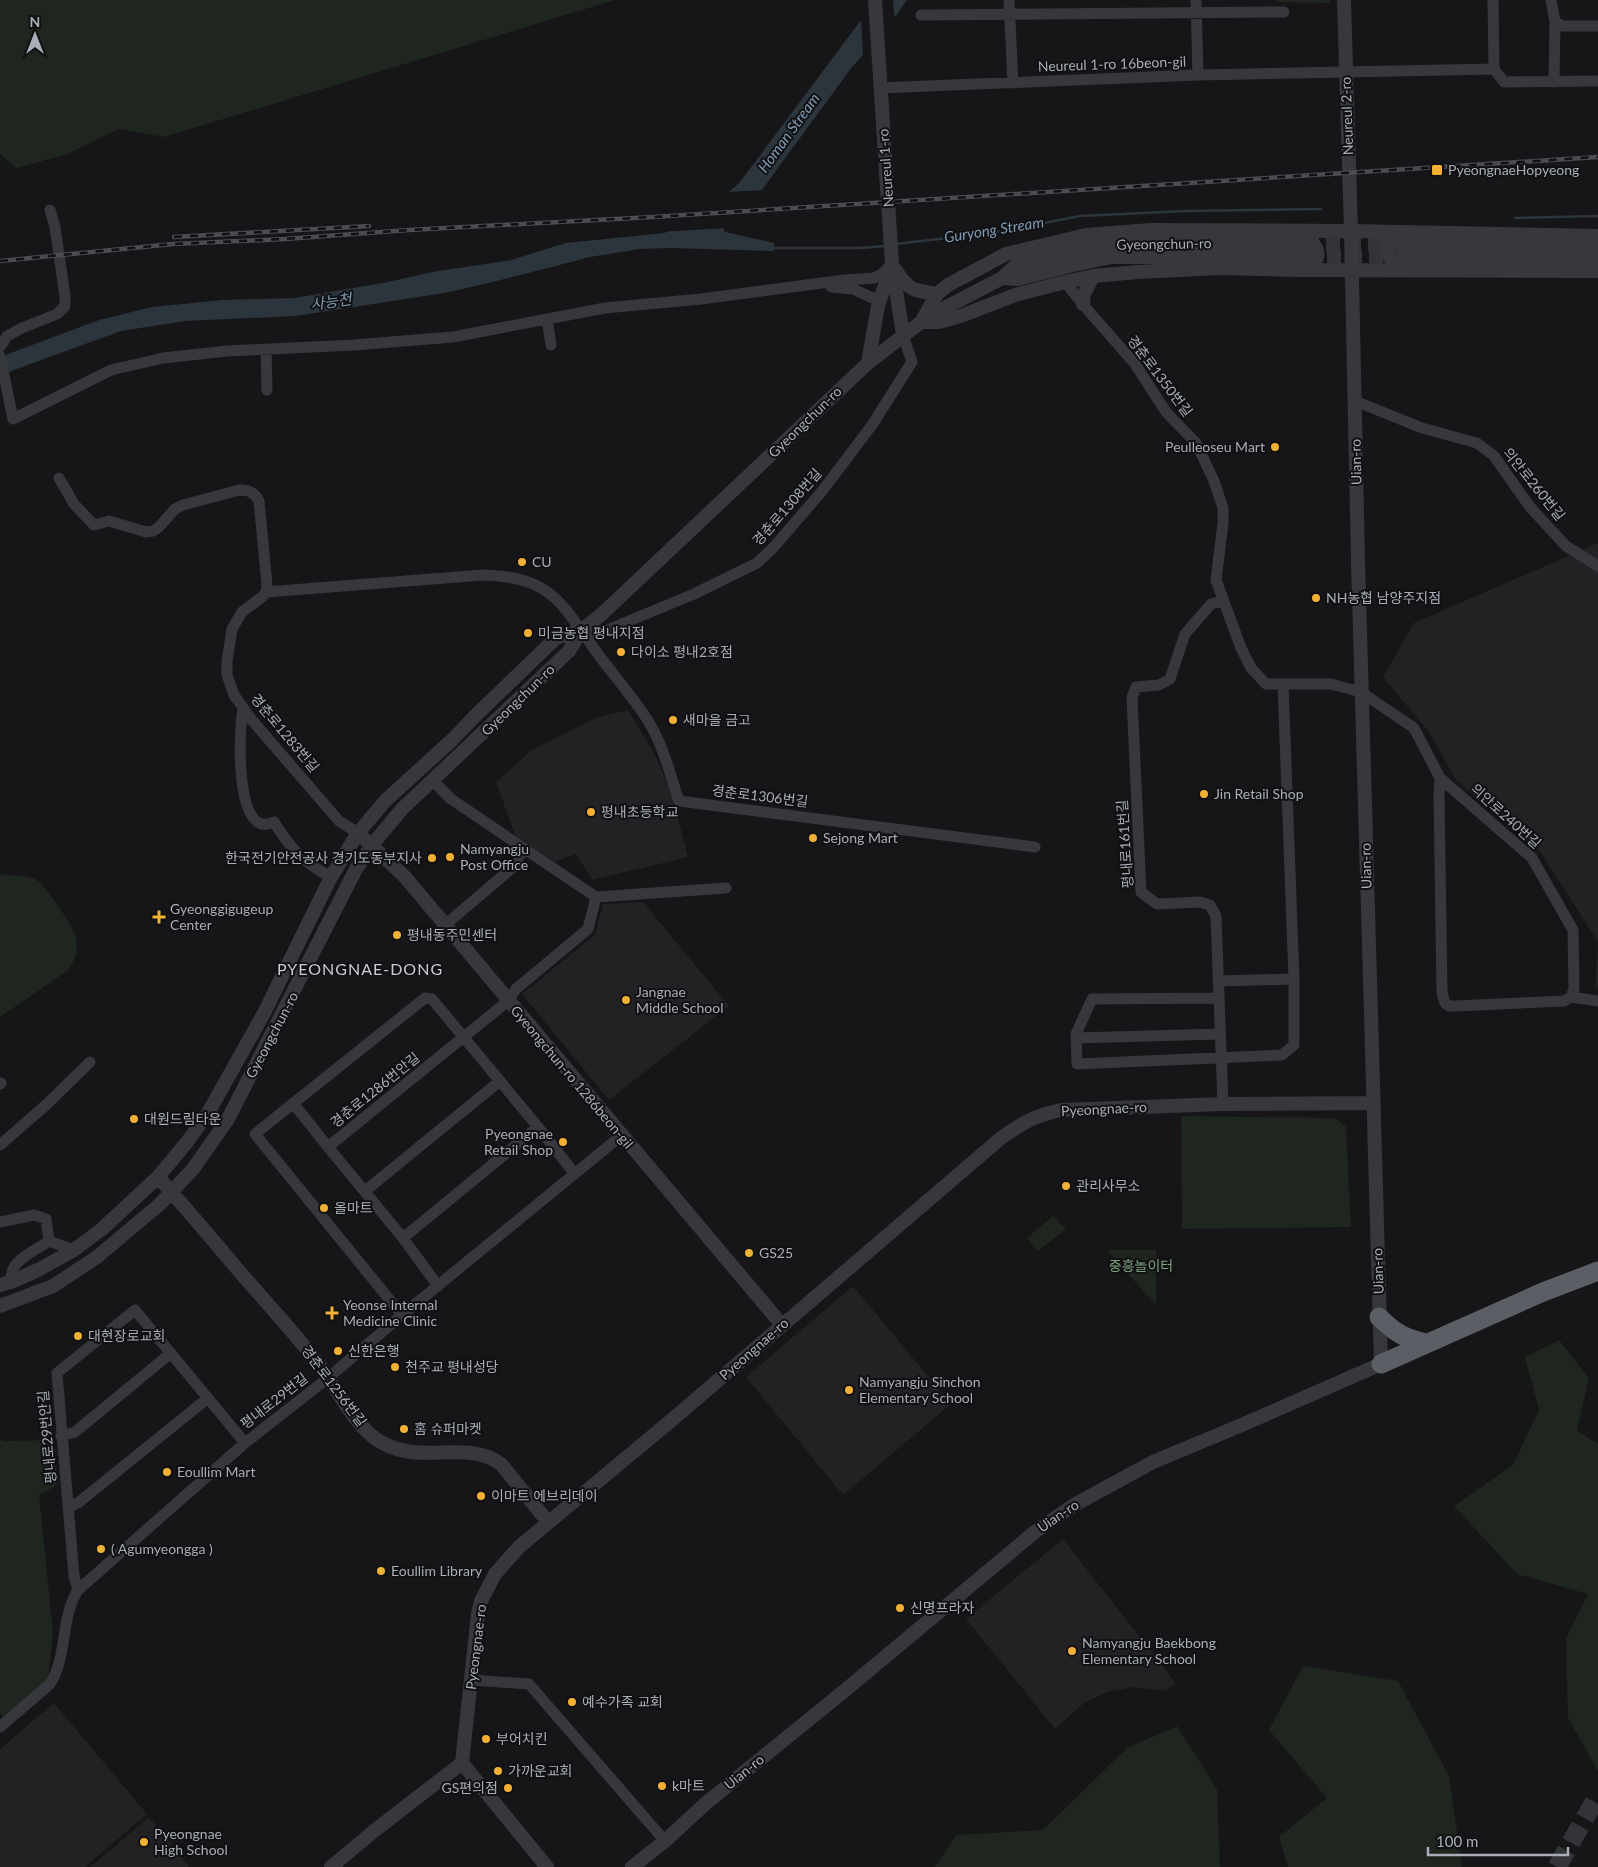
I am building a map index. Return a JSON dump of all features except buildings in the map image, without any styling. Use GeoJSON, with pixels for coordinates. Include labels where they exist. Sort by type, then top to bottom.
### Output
{"type":"FeatureCollection","features":[{"type":"Feature","properties":{"kind":"highway"},"geometry":{"type":"LineString","coordinates":[[1543,1292],[1590,1261],[1598,1258]]}},
{"type":"Feature","properties":{"kind":"highway"},"geometry":{"type":"LineString","coordinates":[[1380,1364],[1543,1292],[1598,1271]]}},
{"type":"Feature","properties":{"kind":"highway"},"geometry":{"type":"LineString","coordinates":[[1379,1317],[1388,1326],[1408,1339],[1426,1343]]}},
{"type":"Feature","properties":{"kind":"street","name":"Neureul 1-ro"},"geometry":{"type":"LineString","coordinates":[[875,0],[892,259],[903,335]]}},
{"type":"Feature","properties":{"kind":"street"},"geometry":{"type":"LineString","coordinates":[[1009,0],[1013,83]]}},
{"type":"Feature","properties":{"kind":"street","name":"Neureul 2-ro"},"geometry":{"type":"LineString","coordinates":[[1344,0],[1352,231],[1351,270]]}},
{"type":"Feature","properties":{"kind":"street"},"geometry":{"type":"LineString","coordinates":[[1493,0],[1494,69],[1504,82],[1598,81]]}},
{"type":"Feature","properties":{"kind":"street"},"geometry":{"type":"LineString","coordinates":[[1551,0],[1555,22],[1554,82]]}},
{"type":"Feature","properties":{"kind":"street"},"geometry":{"type":"LineString","coordinates":[[1196,6],[1198,75]]}},
{"type":"Feature","properties":{"kind":"street"},"geometry":{"type":"LineString","coordinates":[[921,15],[1010,14],[1196,6],[1284,12]]}},
{"type":"Feature","properties":{"kind":"street"},"geometry":{"type":"LineString","coordinates":[[1555,22],[1563,26],[1598,26]]}},
{"type":"Feature","properties":{"kind":"street","name":"Neureul 1-ro 16beon-gil"},"geometry":{"type":"LineString","coordinates":[[880,88],[1198,75],[1494,69]]}},
{"type":"Feature","properties":{"kind":"street"},"geometry":{"type":"LineString","coordinates":[[0,347],[7,336],[57,314],[65,306],[55,227],[50,210]]}},
{"type":"Feature","properties":{"kind":"street"},"geometry":{"type":"LineString","coordinates":[[1598,236],[1285,230],[1151,230],[1086,235],[1006,254],[937,294],[921,322],[939,322],[961,316],[1016,295],[1093,276],[1220,268],[1302,257],[1351,270],[1598,271]]}},
{"type":"Feature","properties":{"kind":"street"},"geometry":{"type":"LineString","coordinates":[[1285,230],[1304,236],[1313,242],[1317,248],[1316,258],[1311,265],[1302,257]]}},
{"type":"Feature","properties":{"kind":"street"},"geometry":{"type":"LineString","coordinates":[[1412,233],[1389,239],[1384,246],[1386,255],[1412,270]]}},
{"type":"Feature","properties":{"kind":"street","name":"Gyeongchun-ro"},"geometry":{"type":"LineString","coordinates":[[0,1306],[53,1286],[97,1257],[172,1193],[193,1169],[228,1119],[356,869],[372,845],[402,809],[569,651],[582,630],[610,606],[868,363],[921,322],[1002,278],[1015,266],[1068,252],[1110,245],[1168,243],[1302,257]]}},
{"type":"Feature","properties":{"kind":"street"},"geometry":{"type":"LineString","coordinates":[[1598,246],[1402,250],[1598,258]]}},
{"type":"Feature","properties":{"kind":"street"},"geometry":{"type":"LineString","coordinates":[[0,356],[13,419],[96,376],[141,362],[180,355],[453,338],[605,308],[700,299],[844,280],[874,278],[882,274],[892,259]]}},
{"type":"Feature","properties":{"kind":"street"},"geometry":{"type":"LineString","coordinates":[[892,259],[906,285],[915,291],[937,294]]}},
{"type":"Feature","properties":{"kind":"street"},"geometry":{"type":"LineString","coordinates":[[868,363],[879,301],[892,259]]}},
{"type":"Feature","properties":{"kind":"street","name":"Uian-ro"},"geometry":{"type":"LineString","coordinates":[[632,1867],[665,1841],[705,1804],[843,1692],[1033,1533],[1074,1504],[1153,1462],[1380,1364],[1351,270]]}},
{"type":"Feature","properties":{"kind":"street"},"geometry":{"type":"LineString","coordinates":[[1083,304],[1084,294],[1093,276]]}},
{"type":"Feature","properties":{"kind":"street","name":"경춘로1350번길"},"geometry":{"type":"LineString","coordinates":[[1066,282],[1135,364],[1166,412],[1196,443],[1214,481],[1223,508],[1216,580],[1241,648],[1251,668],[1266,684],[1331,684],[1361,692]]}},
{"type":"Feature","properties":{"kind":"street"},"geometry":{"type":"LineString","coordinates":[[802,286],[853,289],[879,301]]}},
{"type":"Feature","properties":{"kind":"street"},"geometry":{"type":"LineString","coordinates":[[547,319],[551,345]]}},
{"type":"Feature","properties":{"kind":"street","name":"경춘로1308번길"},"geometry":{"type":"LineString","coordinates":[[582,630],[600,633],[694,594],[757,563],[768,553],[824,490],[872,425],[912,362],[903,335]]}},
{"type":"Feature","properties":{"kind":"street"},"geometry":{"type":"LineString","coordinates":[[266,350],[267,390]]}},
{"type":"Feature","properties":{"kind":"street","name":"의안로260번길"},"geometry":{"type":"LineString","coordinates":[[1355,401],[1422,428],[1477,443],[1494,456],[1530,507],[1566,546],[1598,566]]}},
{"type":"Feature","properties":{"kind":"street"},"geometry":{"type":"LineString","coordinates":[[59,478],[74,504],[94,525],[109,521],[146,532],[158,528],[170,514],[183,505],[239,490],[251,492],[259,501],[266,592],[483,576],[513,577],[534,584],[550,594],[565,607],[582,630]]}},
{"type":"Feature","properties":{"kind":"street","name":"경춘로1283번길"},"geometry":{"type":"LineString","coordinates":[[266,592],[242,612],[232,629],[227,661],[227,675],[234,695],[339,821],[358,833]]}},
{"type":"Feature","properties":{"kind":"street","name":"평내로161번길"},"geometry":{"type":"LineString","coordinates":[[1223,601],[1211,604],[1185,634],[1170,679],[1159,685],[1136,687],[1132,698],[1141,892],[1156,904],[1200,902],[1210,905],[1216,916],[1224,1104]]}},
{"type":"Feature","properties":{"kind":"street","name":"Gyeongchun-ro"},"geometry":{"type":"LineString","coordinates":[[6,1284],[62,1258],[74,1250],[102,1229],[158,1177],[208,1113],[264,1015],[331,877],[358,833],[386,800],[452,740],[556,638],[582,630]]}},
{"type":"Feature","properties":{"kind":"street","name":"경춘로1306번길"},"geometry":{"type":"LineString","coordinates":[[582,630],[648,720],[661,747],[680,801],[1034,846]]}},
{"type":"Feature","properties":{"kind":"street"},"geometry":{"type":"LineString","coordinates":[[1219,998],[1092,1000],[1076,1034],[1077,1064],[1282,1055],[1294,1045],[1294,979],[1283,684]]}},
{"type":"Feature","properties":{"kind":"street","name":"의안로240번길"},"geometry":{"type":"LineString","coordinates":[[1361,692],[1414,728],[1440,778],[1532,858],[1572,930],[1574,989],[1571,997]]}},
{"type":"Feature","properties":{"kind":"street"},"geometry":{"type":"LineString","coordinates":[[243,708],[240,727],[241,773],[246,800],[252,816],[258,823],[264,825],[274,822],[291,848],[317,870],[331,877]]}},
{"type":"Feature","properties":{"kind":"street"},"geometry":{"type":"LineString","coordinates":[[1440,778],[1442,993],[1445,1003],[1449,1006],[1455,1006],[1564,1001],[1571,997],[1598,1001]]}},
{"type":"Feature","properties":{"kind":"street"},"geometry":{"type":"LineString","coordinates":[[433,781],[451,799],[596,897],[726,888]]}},
{"type":"Feature","properties":{"kind":"street","name":"Gyeongchun-ro 1286beon-gil"},"geometry":{"type":"LineString","coordinates":[[358,833],[405,878],[782,1325]]}},
{"type":"Feature","properties":{"kind":"street"},"geometry":{"type":"LineString","coordinates":[[445,925],[512,868],[524,848]]}},
{"type":"Feature","properties":{"kind":"street","name":"경춘로1286번안길"},"geometry":{"type":"LineString","coordinates":[[438,1286],[403,1238],[328,1146],[464,1038],[508,1001],[516,989],[588,930],[596,897]]}},
{"type":"Feature","properties":{"kind":"street"},"geometry":{"type":"LineString","coordinates":[[1218,981],[1294,979]]}},
{"type":"Feature","properties":{"kind":"street"},"geometry":{"type":"LineString","coordinates":[[402,1315],[255,1134],[292,1103],[425,998],[432,999],[574,1173]]}},
{"type":"Feature","properties":{"kind":"street"},"geometry":{"type":"LineString","coordinates":[[1076,1038],[1220,1034]]}},
{"type":"Feature","properties":{"kind":"street"},"geometry":{"type":"LineString","coordinates":[[0,1145],[47,1104],[90,1062]]}},
{"type":"Feature","properties":{"kind":"street"},"geometry":{"type":"LineString","coordinates":[[365,1192],[500,1082]]}},
{"type":"Feature","properties":{"kind":"street"},"geometry":{"type":"LineString","coordinates":[[292,1103],[328,1146]]}},
{"type":"Feature","properties":{"kind":"street","name":"Pyeongnae-ro"},"geometry":{"type":"LineString","coordinates":[[462,1763],[478,1614],[487,1588],[506,1560],[548,1522],[884,1240],[1001,1138],[1038,1116],[1061,1110],[1224,1104],[1373,1103]]}},
{"type":"Feature","properties":{"kind":"street"},"geometry":{"type":"LineString","coordinates":[[403,1238],[538,1127]]}},
{"type":"Feature","properties":{"kind":"street","name":"평내로29번길"},"geometry":{"type":"LineString","coordinates":[[0,1727],[50,1684],[56,1676],[69,1610],[73,1597],[78,1590],[245,1443],[328,1378],[574,1173],[622,1136]]}},
{"type":"Feature","properties":{"kind":"street","name":"경춘로1256번길"},"geometry":{"type":"LineString","coordinates":[[158,1177],[200,1223],[314,1358],[351,1412],[371,1435],[390,1448],[408,1453],[480,1454],[492,1457],[501,1464],[548,1522]]}},
{"type":"Feature","properties":{"kind":"street"},"geometry":{"type":"LineString","coordinates":[[0,1222],[34,1215],[46,1219],[49,1241]]}},
{"type":"Feature","properties":{"kind":"street"},"geometry":{"type":"LineString","coordinates":[[49,1241],[74,1250]]}},
{"type":"Feature","properties":{"kind":"street"},"geometry":{"type":"LineString","coordinates":[[6,1284],[16,1262],[49,1241]]}},
{"type":"Feature","properties":{"kind":"street","name":"평내로29번안길"},"geometry":{"type":"LineString","coordinates":[[78,1590],[74,1576],[57,1373],[135,1310],[245,1443]]}},
{"type":"Feature","properties":{"kind":"street"},"geometry":{"type":"LineString","coordinates":[[61,1436],[75,1432],[170,1353]]}},
{"type":"Feature","properties":{"kind":"street"},"geometry":{"type":"LineString","coordinates":[[69,1508],[78,1503],[208,1398]]}},
{"type":"Feature","properties":{"kind":"street"},"geometry":{"type":"LineString","coordinates":[[472,1680],[529,1684],[665,1841]]}},
{"type":"Feature","properties":{"kind":"street"},"geometry":{"type":"LineString","coordinates":[[331,1867],[462,1763],[547,1867]]}},
{"type":"Feature","properties":{"kind":"shaded area"},"geometry":{"type":"Polygon","coordinates":[[[1598,543],[1598,942],[1539,850],[1456,780],[1429,732],[1383,677],[1414,623],[1598,543]]]}},
{"type":"Feature","properties":{"kind":"shaded area","name":"평내초등학교"},"geometry":{"type":"Polygon","coordinates":[[[628,710],[656,757],[670,788],[688,857],[592,880],[576,854],[555,862],[515,835],[496,782],[532,750],[598,717],[628,710]]]}},
{"type":"Feature","properties":{"kind":"shaded area","name":"Jangnae Middle School"},"geometry":{"type":"Polygon","coordinates":[[[643,902],[729,1006],[609,1100],[522,994],[595,935],[603,904],[643,902]]]}},
{"type":"Feature","properties":{"kind":"shaded area"},"geometry":{"type":"Polygon","coordinates":[[[1598,942],[1598,987],[1595,989],[1598,942]]]}},
{"type":"Feature","properties":{"kind":"shaded area","name":"Namyangju Sinchon Elementary School"},"geometry":{"type":"Polygon","coordinates":[[[853,1286],[951,1404],[843,1495],[746,1377],[853,1286]]]}},
{"type":"Feature","properties":{"kind":"shaded area","name":"Namyangju Baekbong Elementary School"},"geometry":{"type":"Polygon","coordinates":[[[1063,1539],[1176,1683],[1165,1691],[1133,1687],[1107,1692],[1084,1703],[1055,1729],[966,1619],[1063,1539]]]}},
{"type":"Feature","properties":{"kind":"shaded area"},"geometry":{"type":"Polygon","coordinates":[[[54,1703],[147,1814],[85,1867],[0,1867],[0,1749],[54,1703]]]}},
{"type":"Feature","properties":{"kind":"shaded area","name":"Pyeongnae High School"},"geometry":{"type":"Polygon","coordinates":[[[149,1817],[189,1867],[90,1867],[149,1817]]]}},
{"type":"Feature","properties":{"kind":"green space"},"geometry":{"type":"Polygon","coordinates":[[[0,0],[615,0],[164,137],[119,129],[67,154],[17,168],[0,154],[0,0]]]}},
{"type":"Feature","properties":{"kind":"green space"},"geometry":{"type":"Polygon","coordinates":[[[1277,0],[1330,0],[1330,3],[1277,2],[1277,0]]]}},
{"type":"Feature","properties":{"kind":"green space"},"geometry":{"type":"Polygon","coordinates":[[[0,874],[31,878],[40,883],[70,925],[76,942],[76,952],[67,971],[0,1017],[0,874]]]}},
{"type":"Feature","properties":{"kind":"green space"},"geometry":{"type":"Polygon","coordinates":[[[1181,1116],[1336,1118],[1346,1127],[1351,1227],[1182,1229],[1181,1116]]]}},
{"type":"Feature","properties":{"kind":"green space"},"geometry":{"type":"Polygon","coordinates":[[[1053,1216],[1066,1229],[1038,1251],[1027,1238],[1053,1216]]]}},
{"type":"Feature","properties":{"kind":"green space","name":"중흥놀이터"},"geometry":{"type":"Polygon","coordinates":[[[1107,1250],[1156,1250],[1156,1305],[1107,1250]]]}},
{"type":"Feature","properties":{"kind":"green space"},"geometry":{"type":"Polygon","coordinates":[[[1559,1340],[1589,1378],[1577,1430],[1598,1444],[1598,1771],[1568,1718],[1566,1638],[1588,1594],[1517,1574],[1454,1506],[1513,1465],[1539,1410],[1525,1357],[1559,1340]]]}},
{"type":"Feature","properties":{"kind":"green space"},"geometry":{"type":"Polygon","coordinates":[[[0,1438],[4,1441],[54,1440],[57,1485],[39,1495],[53,1632],[48,1682],[5,1720],[0,1713],[0,1438]]]}},
{"type":"Feature","properties":{"kind":"green space"},"geometry":{"type":"Polygon","coordinates":[[[1303,1666],[1398,1681],[1449,1776],[1462,1867],[1288,1867],[1279,1837],[1327,1798],[1269,1730],[1303,1666]]]}},
{"type":"Feature","properties":{"kind":"green space"},"geometry":{"type":"Polygon","coordinates":[[[1177,1726],[1217,1789],[1220,1867],[935,1867],[956,1835],[1043,1830],[1127,1748],[1177,1726]]]}},
{"type":"Feature","properties":{"kind":"water"},"geometry":{"type":"Polygon","coordinates":[[[876,0],[907,0],[888,27],[852,67],[761,191],[723,228],[725,232],[774,243],[774,251],[640,249],[590,257],[450,292],[296,316],[185,321],[121,331],[0,375],[0,357],[99,320],[152,307],[223,300],[295,298],[388,282],[432,272],[511,260],[566,243],[664,233],[702,216],[740,182],[876,0]]]}},
{"type":"Feature","properties":{"kind":"pier"},"geometry":{"type":"Polygon","coordinates":[[[873,0],[893,0],[895,21],[863,58],[861,16],[873,0]]]}},
{"type":"Feature","properties":{"kind":"pier"},"geometry":{"type":"Polygon","coordinates":[[[765,190],[727,228],[640,233],[663,230],[700,214],[725,192],[765,190]]]}},
{"type":"Feature","properties":{"kind":"waterway","name":"Guryong Stream"},"geometry":{"type":"LineString","coordinates":[[895,244],[992,233],[1080,216],[1185,211],[1321,209]]}},
{"type":"Feature","properties":{"kind":"waterway","name":"Guryong Stream"},"geometry":{"type":"LineString","coordinates":[[1515,218],[1598,216]]}},
{"type":"Feature","properties":{"kind":"waterway","name":"Guryong Stream"},"geometry":{"type":"LineString","coordinates":[[771,248],[861,248],[885,246]]}},
{"type":"Feature","properties":{"kind":"tunnel"},"geometry":{"type":"LineString","coordinates":[[1305,245],[1402,245]]}},
{"type":"Feature","properties":{"kind":"tunnel"},"geometry":{"type":"LineString","coordinates":[[1306,257],[1400,256]]}},
{"type":"Feature","properties":{"kind":"tunnel"},"geometry":{"type":"LineString","coordinates":[[1557,1867],[1598,1795]]}},
{"type":"Feature","properties":{"kind":"railway"},"geometry":{"type":"LineString","coordinates":[[0,261],[173,244],[653,217],[1598,157]]}},
{"type":"Feature","properties":{"kind":"railway"},"geometry":{"type":"LineString","coordinates":[[174,237],[369,226]]}},
{"type":"Feature","properties":{"kind":"place","name":"PyeongnaeHopyeong"},"geometry":{"type":"Point","coordinates":[1437,170]}},
{"type":"Feature","properties":{"kind":"place","name":"Peulleoseu Mart"},"geometry":{"type":"Point","coordinates":[1275,447]}},
{"type":"Feature","properties":{"kind":"place","name":"CU"},"geometry":{"type":"Point","coordinates":[522,562]}},
{"type":"Feature","properties":{"kind":"place","name":"NH농협 남양주지점"},"geometry":{"type":"Point","coordinates":[1316,598]}},
{"type":"Feature","properties":{"kind":"place","name":"미금농협 평내지점"},"geometry":{"type":"Point","coordinates":[528,633]}},
{"type":"Feature","properties":{"kind":"place","name":"다이소 평내2호점"},"geometry":{"type":"Point","coordinates":[621,652]}},
{"type":"Feature","properties":{"kind":"place","name":"새마을 금고"},"geometry":{"type":"Point","coordinates":[673,720]}},
{"type":"Feature","properties":{"kind":"place","name":"Jin Retail Shop"},"geometry":{"type":"Point","coordinates":[1204,794]}},
{"type":"Feature","properties":{"kind":"place","name":"평내초등학교"},"geometry":{"type":"Point","coordinates":[591,812]}},
{"type":"Feature","properties":{"kind":"place","name":"Sejong Mart"},"geometry":{"type":"Point","coordinates":[813,838]}},
{"type":"Feature","properties":{"kind":"place","name":"Namyangju Post Office"},"geometry":{"type":"Point","coordinates":[450,857]}},
{"type":"Feature","properties":{"kind":"place","name":"한국전기안전공사 경기도동부지사"},"geometry":{"type":"Point","coordinates":[432,858]}},
{"type":"Feature","properties":{"kind":"place","name":"Gyeonggigugeup Center"},"geometry":{"type":"Point","coordinates":[159,917]}},
{"type":"Feature","properties":{"kind":"place","name":"평내동주민센터"},"geometry":{"type":"Point","coordinates":[397,935]}},
{"type":"Feature","properties":{"kind":"place","name":"Jangnae Middle School"},"geometry":{"type":"Point","coordinates":[626,1000]}},
{"type":"Feature","properties":{"kind":"place","name":"대원드림타운"},"geometry":{"type":"Point","coordinates":[134,1119]}},
{"type":"Feature","properties":{"kind":"place","name":"Pyeongnae Retail Shop"},"geometry":{"type":"Point","coordinates":[563,1142]}},
{"type":"Feature","properties":{"kind":"place","name":"관리사무소"},"geometry":{"type":"Point","coordinates":[1066,1186]}},
{"type":"Feature","properties":{"kind":"place","name":"올마트"},"geometry":{"type":"Point","coordinates":[324,1208]}},
{"type":"Feature","properties":{"kind":"place","name":"GS25"},"geometry":{"type":"Point","coordinates":[749,1253]}},
{"type":"Feature","properties":{"kind":"place","name":"Yeonse Internal Medicine Clinic"},"geometry":{"type":"Point","coordinates":[332,1313]}},
{"type":"Feature","properties":{"kind":"place","name":"대현장로교회"},"geometry":{"type":"Point","coordinates":[78,1336]}},
{"type":"Feature","properties":{"kind":"place","name":"신한은행"},"geometry":{"type":"Point","coordinates":[338,1351]}},
{"type":"Feature","properties":{"kind":"place","name":"천주교 평내성당"},"geometry":{"type":"Point","coordinates":[395,1367]}},
{"type":"Feature","properties":{"kind":"place","name":"Namyangju Sinchon Elementary School"},"geometry":{"type":"Point","coordinates":[849,1390]}},
{"type":"Feature","properties":{"kind":"place","name":"홈 슈퍼마켓"},"geometry":{"type":"Point","coordinates":[404,1429]}},
{"type":"Feature","properties":{"kind":"place","name":"Eoullim Mart"},"geometry":{"type":"Point","coordinates":[167,1472]}},
{"type":"Feature","properties":{"kind":"place","name":"이마트 에브리데이"},"geometry":{"type":"Point","coordinates":[481,1496]}},
{"type":"Feature","properties":{"kind":"place","name":"( Agumyeongga )"},"geometry":{"type":"Point","coordinates":[101,1549]}},
{"type":"Feature","properties":{"kind":"place","name":"Eoullim Library"},"geometry":{"type":"Point","coordinates":[381,1571]}},
{"type":"Feature","properties":{"kind":"place","name":"신명프라자"},"geometry":{"type":"Point","coordinates":[900,1608]}},
{"type":"Feature","properties":{"kind":"place","name":"Namyangju Baekbong Elementary School"},"geometry":{"type":"Point","coordinates":[1072,1651]}},
{"type":"Feature","properties":{"kind":"place","name":"예수가족 교회"},"geometry":{"type":"Point","coordinates":[572,1702]}},
{"type":"Feature","properties":{"kind":"place","name":"부어치킨"},"geometry":{"type":"Point","coordinates":[486,1739]}},
{"type":"Feature","properties":{"kind":"place","name":"가까운교회"},"geometry":{"type":"Point","coordinates":[498,1771]}},
{"type":"Feature","properties":{"kind":"place","name":"k마트"},"geometry":{"type":"Point","coordinates":[662,1786]}},
{"type":"Feature","properties":{"kind":"place","name":"GS편의점"},"geometry":{"type":"Point","coordinates":[508,1788]}},
{"type":"Feature","properties":{"kind":"place","name":"Pyeongnae High School"},"geometry":{"type":"Point","coordinates":[144,1842]}},
{"type":"Feature","properties":{"kind":"district","name":"PYEONGNAE-DONG"},"geometry":{"type":"Point","coordinates":[360,969]}},
{"type":"Feature","properties":{"kind":"water label","name":"Homan Stream"},"geometry":{"type":"Point","coordinates":[789,133]}},
{"type":"Feature","properties":{"kind":"water label","name":"사능천"},"geometry":{"type":"Point","coordinates":[331,302]}}]}
